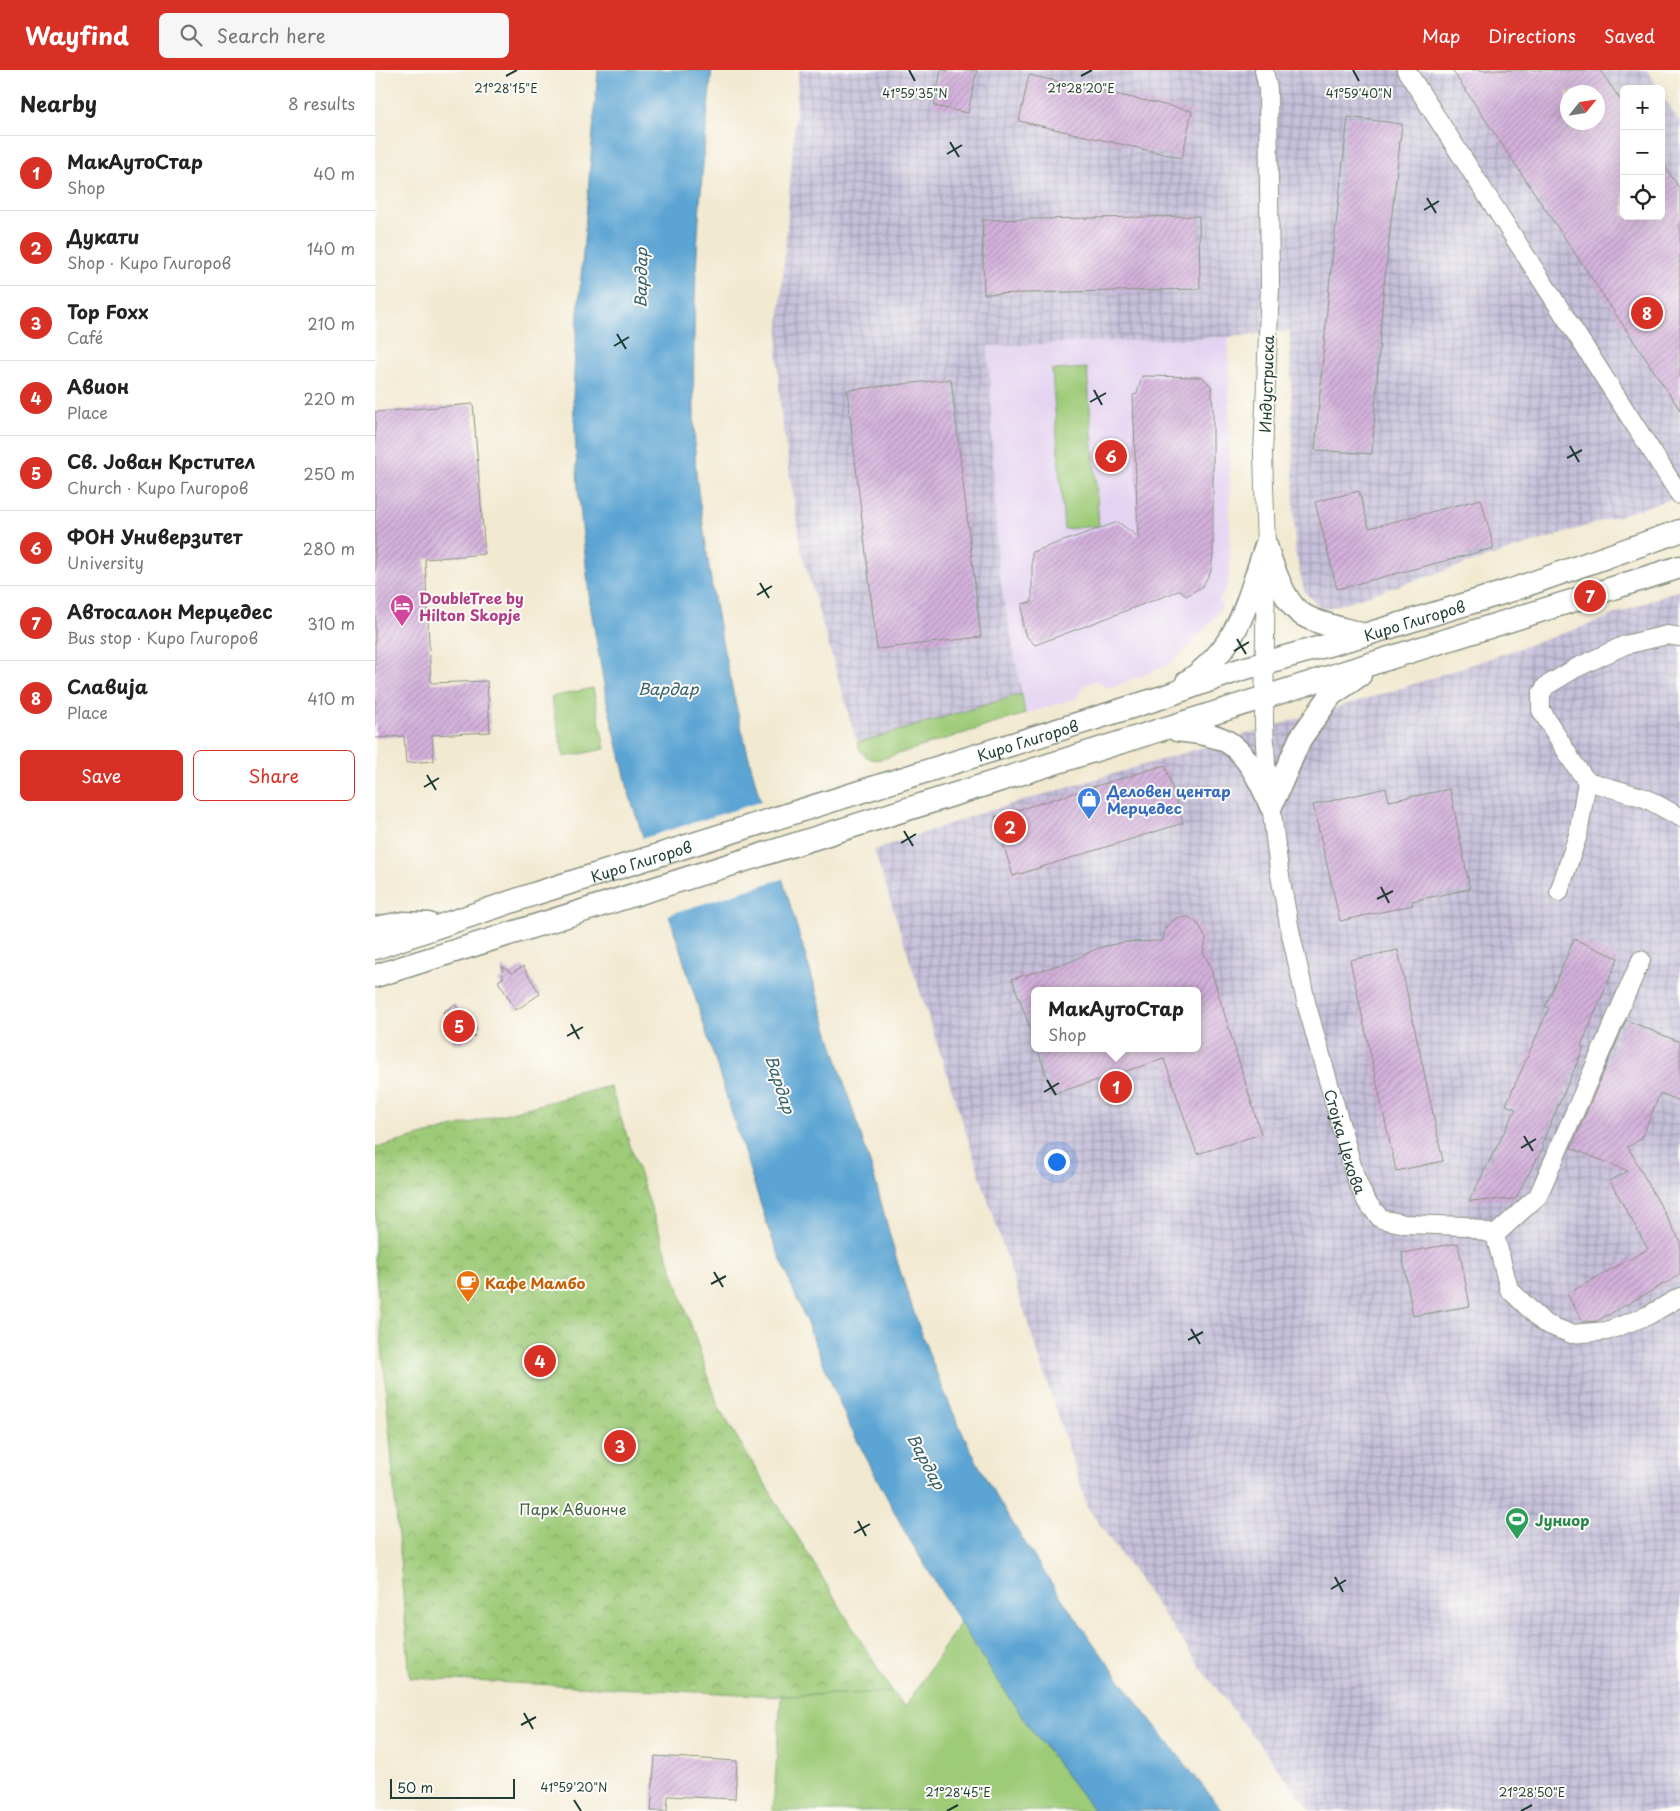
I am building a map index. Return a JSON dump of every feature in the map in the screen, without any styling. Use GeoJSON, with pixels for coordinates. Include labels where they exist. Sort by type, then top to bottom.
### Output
{"type":"FeatureCollection","features":[{"type":"Feature","properties":{"kind":"street","name":"Индустриска"},"geometry":{"type":"LineString","coordinates":[[1264,70],[1268,89],[1270,286],[1263,454],[1266,546],[1265,699]]}},
{"type":"Feature","properties":{"kind":"street"},"geometry":{"type":"LineString","coordinates":[[1406,70],[1680,495]]}},
{"type":"Feature","properties":{"kind":"street","name":"Киро Глигоров"},"geometry":{"type":"LineString","coordinates":[[375,948],[534,894],[1163,697],[1265,663],[1512,590],[1680,531]]}},
{"type":"Feature","properties":{"kind":"street"},"geometry":{"type":"LineString","coordinates":[[1266,546],[1277,578],[1289,601],[1304,616],[1364,635]]}},
{"type":"Feature","properties":{"kind":"street"},"geometry":{"type":"LineString","coordinates":[[1163,697],[1203,670],[1228,644],[1239,623],[1266,546]]}},
{"type":"Feature","properties":{"kind":"street","name":"Киро Глигоров"},"geometry":{"type":"LineString","coordinates":[[375,976],[873,819],[1265,699],[1390,657],[1680,567]]}},
{"type":"Feature","properties":{"kind":"street"},"geometry":{"type":"LineString","coordinates":[[1680,638],[1667,635],[1625,645],[1576,668],[1546,686],[1541,694],[1541,710],[1574,764],[1587,780],[1645,798],[1680,817]]}},
{"type":"Feature","properties":{"kind":"street"},"geometry":{"type":"LineString","coordinates":[[1271,806],[1300,739],[1331,695],[1390,657]]}},
{"type":"Feature","properties":{"kind":"street","name":"Стојка Цекова"},"geometry":{"type":"LineString","coordinates":[[1265,699],[1266,764],[1279,870],[1307,1006],[1355,1176],[1366,1201],[1381,1218],[1405,1224],[1466,1226],[1495,1235]]}},
{"type":"Feature","properties":{"kind":"street"},"geometry":{"type":"LineString","coordinates":[[1168,729],[1207,734],[1224,740],[1246,760],[1263,785],[1271,806]]}},
{"type":"Feature","properties":{"kind":"street"},"geometry":{"type":"LineString","coordinates":[[1559,892],[1578,834],[1587,780]]}},
{"type":"Feature","properties":{"kind":"street"},"geometry":{"type":"LineString","coordinates":[[375,928],[403,923],[446,925]]}},
{"type":"Feature","properties":{"kind":"street"},"geometry":{"type":"LineString","coordinates":[[1641,960],[1538,1196],[1495,1235],[1509,1289],[1544,1324],[1571,1334],[1607,1331],[1649,1315],[1680,1297]]}},
{"type":"Feature","properties":{"kind":"street"},"geometry":{"type":"LineString","coordinates":[[375,989],[411,966]]}},
{"type":"Feature","properties":{"kind":"shaded area"},"geometry":{"type":"Polygon","coordinates":[[[799,70],[1647,70],[1656,85],[1620,85],[1620,220],[1665,220],[1665,99],[1680,123],[1680,496],[1322,610],[1304,591],[1295,551],[1290,331],[1229,337],[988,346],[998,569],[1022,694],[857,743],[801,550],[781,413],[777,353],[799,70]]]}},
{"type":"Feature","properties":{"kind":"shaded area"},"geometry":{"type":"Polygon","coordinates":[[[1229,337],[1230,566],[1227,586],[1219,601],[1223,606],[1192,644],[1168,665],[1113,687],[1105,687],[1097,680],[1084,685],[1077,698],[1025,714],[998,569],[988,346],[1229,337]]]}},
{"type":"Feature","properties":{"kind":"shaded area"},"geometry":{"type":"Polygon","coordinates":[[[1680,589],[1680,1811],[1311,1811],[1209,1679],[1088,1508],[874,850],[975,815],[1405,687],[1588,625],[1680,589]]]}},
{"type":"Feature","properties":{"kind":"green space"},"geometry":{"type":"Polygon","coordinates":[[[1087,368],[1099,526],[1064,529],[1052,370],[1087,368]]]}},
{"type":"Feature","properties":{"kind":"green space"},"geometry":{"type":"Polygon","coordinates":[[[593,688],[605,749],[564,757],[551,697],[593,688]]]}},
{"type":"Feature","properties":{"kind":"green space"},"geometry":{"type":"Polygon","coordinates":[[[1022,694],[1025,714],[882,759],[869,758],[861,751],[857,743],[1022,694]]]}},
{"type":"Feature","properties":{"kind":"green space","name":"Парк Авионче"},"geometry":{"type":"Polygon","coordinates":[[[610,1086],[719,1408],[892,1692],[781,1696],[410,1678],[375,1260],[375,1148],[610,1086]]]}},
{"type":"Feature","properties":{"kind":"green space"},"geometry":{"type":"Polygon","coordinates":[[[960,1623],[1030,1728],[1094,1811],[773,1811],[781,1696],[892,1692],[905,1707],[960,1623]]]}},
{"type":"Feature","properties":{"kind":"water","name":"Вардар"},"geometry":{"type":"Polygon","coordinates":[[[598,70],[712,70],[696,270],[694,421],[696,472],[712,588],[737,711],[769,833],[900,1269],[922,1336],[964,1436],[989,1484],[1015,1527],[1100,1652],[1223,1811],[1094,1811],[1030,1728],[960,1623],[905,1532],[848,1423],[769,1231],[630,797],[607,702],[590,604],[578,488],[573,397],[575,350],[598,70]]]}},
{"type":"Feature","properties":{"kind":"pier"},"geometry":{"type":"Polygon","coordinates":[[[763,801],[785,878],[667,915],[641,839],[763,801]]]}},
{"type":"Feature","properties":{"kind":"building"},"geometry":{"type":"Polygon","coordinates":[[[941,70],[977,70],[968,113],[934,106],[941,70]]]}},
{"type":"Feature","properties":{"kind":"building"},"geometry":{"type":"Polygon","coordinates":[[[1452,70],[1600,70],[1620,99],[1620,220],[1665,220],[1665,167],[1680,189],[1680,410],[1452,70]]]}},
{"type":"Feature","properties":{"kind":"building"},"geometry":{"type":"Polygon","coordinates":[[[1029,75],[1192,111],[1182,158],[1019,121],[1029,75]]]}},
{"type":"Feature","properties":{"kind":"building"},"geometry":{"type":"Polygon","coordinates":[[[1348,117],[1402,124],[1383,294],[1372,454],[1315,450],[1329,287],[1348,117]]]}},
{"type":"Feature","properties":{"kind":"building"},"geometry":{"type":"Polygon","coordinates":[[[1199,216],[1200,289],[984,294],[982,220],[1199,216]]]}},
{"type":"Feature","properties":{"kind":"building"},"geometry":{"type":"Polygon","coordinates":[[[1142,376],[1202,377],[1211,386],[1213,408],[1213,554],[1211,571],[1202,587],[1186,596],[1181,590],[1035,645],[1026,636],[1023,627],[1022,604],[1032,602],[1032,552],[1118,522],[1138,537],[1133,395],[1137,394],[1142,376]]]}},
{"type":"Feature","properties":{"kind":"building"},"geometry":{"type":"Polygon","coordinates":[[[951,379],[981,637],[877,649],[847,390],[951,379]]]}},
{"type":"Feature","properties":{"kind":"building"},"geometry":{"type":"Polygon","coordinates":[[[473,404],[485,554],[425,559],[431,683],[487,681],[490,732],[432,735],[434,761],[406,763],[404,736],[375,738],[375,412],[473,404]]]}},
{"type":"Feature","properties":{"kind":"building"},"geometry":{"type":"Polygon","coordinates":[[[1359,491],[1369,528],[1481,499],[1494,548],[1337,589],[1315,502],[1359,491]]]}},
{"type":"Feature","properties":{"kind":"building","name":"Деловен центар Мерцедес"},"geometry":{"type":"Polygon","coordinates":[[[1165,765],[1183,823],[1013,876],[995,817],[1165,765]]]}},
{"type":"Feature","properties":{"kind":"building"},"geometry":{"type":"Polygon","coordinates":[[[1386,788],[1389,801],[1450,789],[1470,889],[1412,901],[1413,905],[1340,921],[1313,805],[1386,788]]]}},
{"type":"Feature","properties":{"kind":"building"},"geometry":{"type":"Polygon","coordinates":[[[1189,917],[1199,925],[1206,939],[1203,952],[1209,963],[1261,1134],[1197,1154],[1164,1059],[1053,1094],[1038,1052],[1201,1052],[1201,987],[1031,987],[1031,1031],[1012,979],[1072,961],[1098,948],[1124,942],[1163,941],[1165,927],[1177,918],[1189,917]]]}},
{"type":"Feature","properties":{"kind":"building"},"geometry":{"type":"Polygon","coordinates":[[[1574,939],[1618,958],[1581,1046],[1584,1047],[1541,1145],[1544,1146],[1515,1199],[1469,1201],[1516,1109],[1506,1105],[1549,1008],[1545,1007],[1574,939]]]}},
{"type":"Feature","properties":{"kind":"building"},"geometry":{"type":"Polygon","coordinates":[[[1398,950],[1443,1161],[1396,1171],[1350,960],[1398,950]]]}},
{"type":"Feature","properties":{"kind":"building"},"geometry":{"type":"Polygon","coordinates":[[[502,966],[512,973],[523,966],[540,994],[516,1010],[498,981],[503,978],[502,966]]]}},
{"type":"Feature","properties":{"kind":"building"},"geometry":{"type":"Polygon","coordinates":[[[455,1004],[460,1012],[464,1010],[477,1030],[473,1032],[475,1036],[460,1044],[458,1042],[455,1044],[442,1023],[447,1020],[443,1012],[455,1004]]]}},
{"type":"Feature","properties":{"kind":"building"},"geometry":{"type":"Polygon","coordinates":[[[1626,1020],[1680,1042],[1680,1101],[1660,1093],[1642,1138],[1628,1147],[1680,1241],[1680,1275],[1597,1321],[1583,1322],[1567,1294],[1648,1249],[1610,1181],[1628,1171],[1571,1148],[1626,1020]]]}},
{"type":"Feature","properties":{"kind":"building"},"geometry":{"type":"Polygon","coordinates":[[[1458,1243],[1470,1306],[1413,1316],[1402,1253],[1458,1243]]]}},
{"type":"Feature","properties":{"kind":"building"},"geometry":{"type":"Polygon","coordinates":[[[655,1756],[737,1761],[735,1799],[668,1796],[667,1811],[651,1811],[655,1756]]]}},
{"type":"Feature","properties":{"kind":"place","name":"Славија"},"geometry":{"type":"Point","coordinates":[1647,313]}},
{"type":"Feature","properties":{"kind":"place","name":"ФОН Универзитет"},"geometry":{"type":"Point","coordinates":[1111,456]}},
{"type":"Feature","properties":{"kind":"place","name":"Автосалон Мерцедес"},"geometry":{"type":"Point","coordinates":[1590,596]}},
{"type":"Feature","properties":{"kind":"place","name":"DoubleTree by Hilton Skopje"},"geometry":{"type":"Point","coordinates":[402,627]}},
{"type":"Feature","properties":{"kind":"place","name":"Деловен центар Мерцедес"},"geometry":{"type":"Point","coordinates":[1089,820]}},
{"type":"Feature","properties":{"kind":"place","name":"Дукати"},"geometry":{"type":"Point","coordinates":[1010,827]}},
{"type":"Feature","properties":{"kind":"place","name":"Св. Јован Крстител"},"geometry":{"type":"Point","coordinates":[459,1026]}},
{"type":"Feature","properties":{"kind":"place","name":"МакАутоСтар"},"geometry":{"type":"Point","coordinates":[1116,1087]}},
{"type":"Feature","properties":{"kind":"place","name":"Кафе Мамбо"},"geometry":{"type":"Point","coordinates":[468,1303]}},
{"type":"Feature","properties":{"kind":"place","name":"Авион"},"geometry":{"type":"Point","coordinates":[540,1361]}},
{"type":"Feature","properties":{"kind":"place","name":"Top Foxx"},"geometry":{"type":"Point","coordinates":[620,1446]}},
{"type":"Feature","properties":{"kind":"place","name":"Јуниор"},"geometry":{"type":"Point","coordinates":[1517,1540]}}]}
